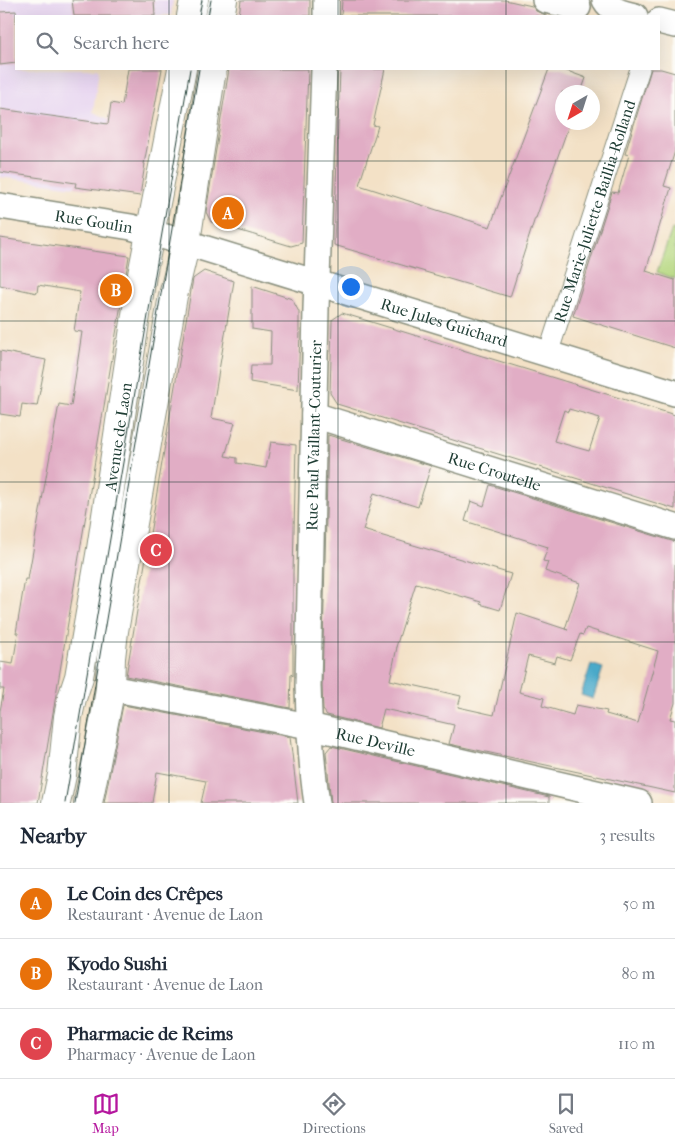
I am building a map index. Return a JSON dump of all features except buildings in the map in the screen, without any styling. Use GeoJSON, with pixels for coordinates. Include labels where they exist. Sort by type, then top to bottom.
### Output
{"type":"FeatureCollection","features":[{"type":"Feature","properties":{"kind":"main road"},"geometry":{"type":"LineString","coordinates":[[191,15],[194,0]]}},
{"type":"Feature","properties":{"kind":"main road"},"geometry":{"type":"LineString","coordinates":[[220,15],[223,0]]}},
{"type":"Feature","properties":{"kind":"main road","name":"Avenue de Laon"},"geometry":{"type":"LineString","coordinates":[[56,803],[62,775],[68,717],[79,677],[101,549],[142,275],[182,70]]}},
{"type":"Feature","properties":{"kind":"main road","name":"Avenue de Laon"},"geometry":{"type":"LineString","coordinates":[[88,803],[110,688],[111,658],[116,622],[174,296],[186,242],[212,70]]}},
{"type":"Feature","properties":{"kind":"street"},"geometry":{"type":"LineString","coordinates":[[326,0],[326,15]]}},
{"type":"Feature","properties":{"kind":"street"},"geometry":{"type":"LineString","coordinates":[[545,0],[578,7]]}},
{"type":"Feature","properties":{"kind":"street"},"geometry":{"type":"LineString","coordinates":[[605,0],[613,9],[631,15]]}},
{"type":"Feature","properties":{"kind":"street"},"geometry":{"type":"LineString","coordinates":[[660,21],[675,25]]}},
{"type":"Feature","properties":{"kind":"street","name":"Rue Paul Vaillant-Couturier"},"geometry":{"type":"LineString","coordinates":[[317,803],[309,726],[308,686],[324,70]]}},
{"type":"Feature","properties":{"kind":"street","name":"Rue Marie-Juliette Baillia-Rolland"},"geometry":{"type":"LineString","coordinates":[[548,354],[640,70]]}},
{"type":"Feature","properties":{"kind":"street","name":"Rue Goulin"},"geometry":{"type":"LineString","coordinates":[[0,206],[131,227],[186,242]]}},
{"type":"Feature","properties":{"kind":"street","name":"Rue Jules Guichard"},"geometry":{"type":"LineString","coordinates":[[186,242],[675,393]]}},
{"type":"Feature","properties":{"kind":"street","name":"Rue Croutelle"},"geometry":{"type":"LineString","coordinates":[[314,415],[675,528]]}},
{"type":"Feature","properties":{"kind":"street","name":"Rue Deville"},"geometry":{"type":"LineString","coordinates":[[110,688],[309,726],[639,803]]}},
{"type":"Feature","properties":{"kind":"shaded area"},"geometry":{"type":"Polygon","coordinates":[[[0,0],[173,0],[171,15],[15,15],[15,70],[99,70],[93,112],[118,123],[151,128],[145,164],[81,155],[75,187],[0,177],[0,0]]]}},
{"type":"Feature","properties":{"kind":"green space"},"geometry":{"type":"Polygon","coordinates":[[[672,229],[675,230],[675,279],[657,272],[672,229]]]}},
{"type":"Feature","properties":{"kind":"water"},"geometry":{"type":"Polygon","coordinates":[[[591,664],[603,668],[593,699],[581,695],[591,664]]]}},
{"type":"Feature","properties":{"kind":"tram line"},"geometry":{"type":"LineString","coordinates":[[199,15],[202,0]]}},
{"type":"Feature","properties":{"kind":"tram line"},"geometry":{"type":"LineString","coordinates":[[208,15],[211,0]]}},
{"type":"Feature","properties":{"kind":"tram line"},"geometry":{"type":"LineString","coordinates":[[65,803],[190,70]]}},
{"type":"Feature","properties":{"kind":"tram line"},"geometry":{"type":"LineString","coordinates":[[75,803],[199,70]]}},
{"type":"Feature","properties":{"kind":"place","name":"Le Coin des Crêpes"},"geometry":{"type":"Point","coordinates":[228,213]}},
{"type":"Feature","properties":{"kind":"place","name":"Kyodo Sushi"},"geometry":{"type":"Point","coordinates":[116,290]}},
{"type":"Feature","properties":{"kind":"place","name":"Pharmacie de Reims"},"geometry":{"type":"Point","coordinates":[156,550]}}]}
